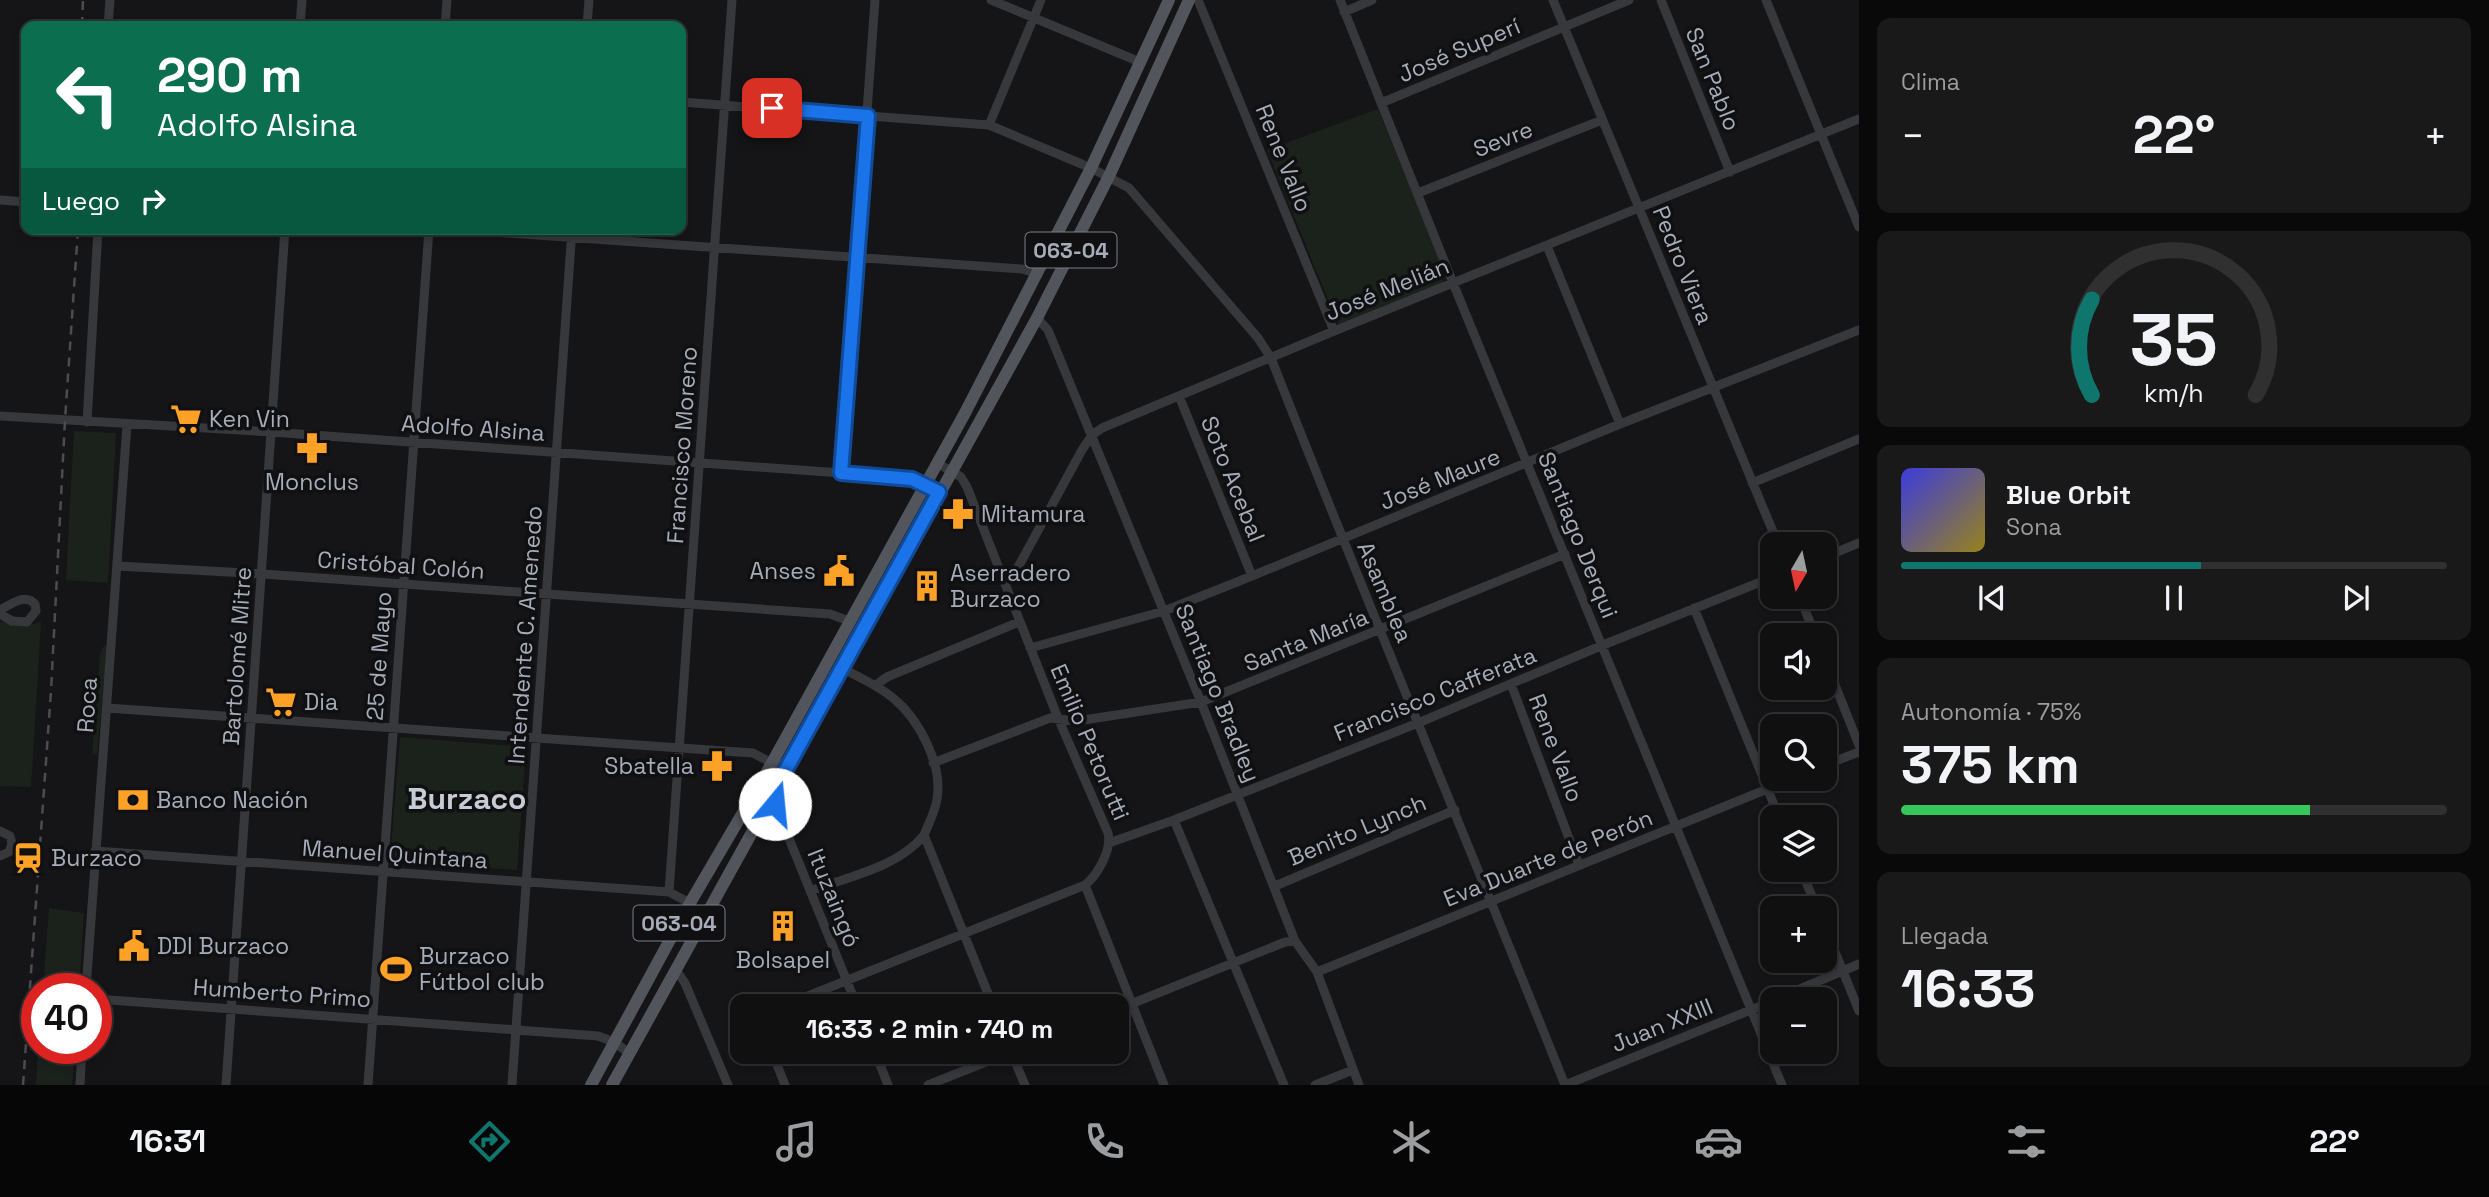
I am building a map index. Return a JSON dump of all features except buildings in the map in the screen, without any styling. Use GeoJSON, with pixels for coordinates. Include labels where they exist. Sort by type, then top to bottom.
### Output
{"type":"FeatureCollection","features":[{"type":"Feature","properties":{"kind":"main road","name":"063-04"},"geometry":{"type":"LineString","coordinates":[[591,1085],[690,903],[772,763],[1038,274],[1169,0]]}},
{"type":"Feature","properties":{"kind":"main road","name":"063-04"},"geometry":{"type":"LineString","coordinates":[[612,1085],[1037,318],[1109,176],[1189,0]]}},
{"type":"Feature","properties":{"kind":"street"},"geometry":{"type":"LineString","coordinates":[[108,21],[110,0]]}},
{"type":"Feature","properties":{"kind":"street"},"geometry":{"type":"LineString","coordinates":[[300,21],[302,0]]}},
{"type":"Feature","properties":{"kind":"street"},"geometry":{"type":"LineString","coordinates":[[445,21],[447,0]]}},
{"type":"Feature","properties":{"kind":"street"},"geometry":{"type":"LineString","coordinates":[[587,21],[589,0]]}},
{"type":"Feature","properties":{"kind":"street","name":"Francisco Moreno"},"geometry":{"type":"LineString","coordinates":[[670,892],[732,0]]}},
{"type":"Feature","properties":{"kind":"street"},"geometry":{"type":"LineString","coordinates":[[841,473],[876,0]]}},
{"type":"Feature","properties":{"kind":"street"},"geometry":{"type":"LineString","coordinates":[[991,0],[1140,62]]}},
{"type":"Feature","properties":{"kind":"street"},"geometry":{"type":"LineString","coordinates":[[989,125],[1041,0]]}},
{"type":"Feature","properties":{"kind":"street","name":"Rene Vallo"},"geometry":{"type":"LineString","coordinates":[[1198,0],[1334,331]]}},
{"type":"Feature","properties":{"kind":"street","name":"Santiago Derqui"},"geometry":{"type":"LineString","coordinates":[[1339,0],[1782,1085]]}},
{"type":"Feature","properties":{"kind":"street"},"geometry":{"type":"LineString","coordinates":[[1344,12],[1372,0]]}},
{"type":"Feature","properties":{"kind":"street","name":"Pedro Viera"},"geometry":{"type":"LineString","coordinates":[[1553,0],[1773,532]]}},
{"type":"Feature","properties":{"kind":"street","name":"José Superí"},"geometry":{"type":"LineString","coordinates":[[1381,103],[1629,0]]}},
{"type":"Feature","properties":{"kind":"street","name":"San Pablo"},"geometry":{"type":"LineString","coordinates":[[1661,0],[1730,172]]}},
{"type":"Feature","properties":{"kind":"street"},"geometry":{"type":"LineString","coordinates":[[1766,0],[1859,227]]}},
{"type":"Feature","properties":{"kind":"street","name":"Asamblea"},"geometry":{"type":"LineString","coordinates":[[686,102],[989,125],[1109,176],[1129,188],[1258,338],[1271,358],[1565,1085]]}},
{"type":"Feature","properties":{"kind":"street","name":"José Melián"},"geometry":{"type":"LineString","coordinates":[[1092,435],[1102,428],[1334,331],[1859,119]]}},
{"type":"Feature","properties":{"kind":"street","name":"Sevre"},"geometry":{"type":"LineString","coordinates":[[1418,193],[1602,120]]}},
{"type":"Feature","properties":{"kind":"street"},"geometry":{"type":"LineString","coordinates":[[0,200],[21,202]]}},
{"type":"Feature","properties":{"kind":"street"},"geometry":{"type":"LineString","coordinates":[[87,422],[98,235]]}},
{"type":"Feature","properties":{"kind":"street","name":"Bartolomé Mitre"},"geometry":{"type":"LineString","coordinates":[[226,1085],[285,235]]}},
{"type":"Feature","properties":{"kind":"street","name":"25 de Mayo"},"geometry":{"type":"LineString","coordinates":[[368,1085],[429,235]]}},
{"type":"Feature","properties":{"kind":"street","name":"Intendente C. Amenedo"},"geometry":{"type":"LineString","coordinates":[[512,1085],[572,235]]}},
{"type":"Feature","properties":{"kind":"street"},"geometry":{"type":"LineString","coordinates":[[591,235],[714,248],[1022,269],[1038,274]]}},
{"type":"Feature","properties":{"kind":"street"},"geometry":{"type":"LineString","coordinates":[[1547,246],[1620,424]]}},
{"type":"Feature","properties":{"kind":"street","name":"Santiago Bradley"},"geometry":{"type":"LineString","coordinates":[[1037,318],[1048,330],[1201,702],[1295,941],[1317,972],[1359,1085]]}},
{"type":"Feature","properties":{"kind":"street","name":"José Maure"},"geometry":{"type":"LineString","coordinates":[[1030,648],[1164,611],[1620,424],[1859,330]]}},
{"type":"Feature","properties":{"kind":"street","name":"Soto Acebal"},"geometry":{"type":"LineString","coordinates":[[1179,396],[1252,576]]}},
{"type":"Feature","properties":{"kind":"street","name":"Adolfo Alsina"},"geometry":{"type":"LineString","coordinates":[[0,416],[271,432],[841,473],[912,479],[939,492]]}},
{"type":"Feature","properties":{"kind":"street","name":"Roca"},"geometry":{"type":"LineString","coordinates":[[87,973],[127,425]]}},
{"type":"Feature","properties":{"kind":"street"},"geometry":{"type":"LineString","coordinates":[[1003,580],[1017,569],[1092,435]]}},
{"type":"Feature","properties":{"kind":"street"},"geometry":{"type":"LineString","coordinates":[[1752,482],[1859,439]]}},
{"type":"Feature","properties":{"kind":"street","name":"Emilio Petorutti"},"geometry":{"type":"LineString","coordinates":[[937,463],[961,477],[967,487],[1058,718],[1108,833],[1110,842],[1090,881],[1085,885]]}},
{"type":"Feature","properties":{"kind":"street"},"geometry":{"type":"LineString","coordinates":[[1838,552],[1859,543]]}},
{"type":"Feature","properties":{"kind":"street","name":"Santa María"},"geometry":{"type":"LineString","coordinates":[[933,762],[1044,719],[1077,721],[1201,702],[1565,554]]}},
{"type":"Feature","properties":{"kind":"street","name":"Cristóbal Colón"},"geometry":{"type":"LineString","coordinates":[[117,566],[830,614],[849,621]]}},
{"type":"Feature","properties":{"kind":"street","name":"Francisco Cafferata"},"geometry":{"type":"LineString","coordinates":[[1110,842],[1174,820],[1418,723],[1760,582]]}},
{"type":"Feature","properties":{"kind":"street"},"geometry":{"type":"LineString","coordinates":[[1694,608],[1760,772]]}},
{"type":"Feature","properties":{"kind":"street"},"geometry":{"type":"LineString","coordinates":[[876,685],[887,677],[1019,622]]}},
{"type":"Feature","properties":{"kind":"street"},"geometry":{"type":"LineString","coordinates":[[810,891],[896,858],[917,844],[924,835],[938,797],[933,762],[926,744],[903,706],[876,685],[841,668]]}},
{"type":"Feature","properties":{"kind":"street","name":"Rene Vallo"},"geometry":{"type":"LineString","coordinates":[[1511,684],[1579,865]]}},
{"type":"Feature","properties":{"kind":"street"},"geometry":{"type":"LineString","coordinates":[[1837,690],[1859,745]]}},
{"type":"Feature","properties":{"kind":"street"},"geometry":{"type":"LineString","coordinates":[[107,708],[681,747],[752,753],[772,763],[789,764]]}},
{"type":"Feature","properties":{"kind":"street"},"geometry":{"type":"LineString","coordinates":[[1837,760],[1859,752]]}},
{"type":"Feature","properties":{"kind":"street","name":"Ituzaingó"},"geometry":{"type":"LineString","coordinates":[[772,763],[772,795],[852,994]]}},
{"type":"Feature","properties":{"kind":"street","name":"Eva Duarte de Perón"},"geometry":{"type":"LineString","coordinates":[[1317,972],[1762,791]]}},
{"type":"Feature","properties":{"kind":"street","name":"Benito Lynch"},"geometry":{"type":"LineString","coordinates":[[1275,886],[1455,810]]}},
{"type":"Feature","properties":{"kind":"street"},"geometry":{"type":"LineString","coordinates":[[1174,820],[1284,1085]]}},
{"type":"Feature","properties":{"kind":"street"},"geometry":{"type":"LineString","coordinates":[[0,831],[7,834],[12,844],[9,852],[0,856]]}},
{"type":"Feature","properties":{"kind":"street"},"geometry":{"type":"LineString","coordinates":[[924,835],[988,994]]}},
{"type":"Feature","properties":{"kind":"street","name":"Manuel Quintana"},"geometry":{"type":"LineString","coordinates":[[95,851],[670,892],[690,903]]}},
{"type":"Feature","properties":{"kind":"street"},"geometry":{"type":"LineString","coordinates":[[812,994],[1085,885],[1164,1085]]}},
{"type":"Feature","properties":{"kind":"street"},"geometry":{"type":"LineString","coordinates":[[1129,1005],[1285,942],[1295,941]]}},
{"type":"Feature","properties":{"kind":"street"},"geometry":{"type":"LineString","coordinates":[[1837,956],[1859,1011]]}},
{"type":"Feature","properties":{"kind":"street","name":"Juan XXIII"},"geometry":{"type":"LineString","coordinates":[[1804,987],[1859,964]]}},
{"type":"Feature","properties":{"kind":"street"},"geometry":{"type":"LineString","coordinates":[[676,970],[685,983],[729,1085]]}},
{"type":"Feature","properties":{"kind":"street","name":"Humberto Primo"},"geometry":{"type":"LineString","coordinates":[[112,1000],[598,1036],[614,1042],[629,1053]]}},
{"type":"Feature","properties":{"kind":"street","name":"Juan XXIII"},"geometry":{"type":"LineString","coordinates":[[1565,1085],[1760,1007]]}},
{"type":"Feature","properties":{"kind":"street"},"geometry":{"type":"LineString","coordinates":[[80,1085],[81,1064]]}},
{"type":"Feature","properties":{"kind":"street"},"geometry":{"type":"LineString","coordinates":[[777,1064],[785,1085]]}},
{"type":"Feature","properties":{"kind":"street"},"geometry":{"type":"LineString","coordinates":[[880,1064],[888,1085]]}},
{"type":"Feature","properties":{"kind":"street"},"geometry":{"type":"LineString","coordinates":[[928,1085],[981,1064]]}},
{"type":"Feature","properties":{"kind":"street"},"geometry":{"type":"LineString","coordinates":[[1016,1064],[1025,1085]]}},
{"type":"Feature","properties":{"kind":"street"},"geometry":{"type":"LineString","coordinates":[[1315,1085],[1353,1070]]}},
{"type":"Feature","properties":{"kind":"shaded area"},"geometry":{"type":"Polygon","coordinates":[[[1378,109],[1446,276],[1442,283],[1338,324],[1267,150],[1378,109]]]}},
{"type":"Feature","properties":{"kind":"shaded area"},"geometry":{"type":"Polygon","coordinates":[[[74,431],[116,433],[108,583],[66,580],[74,431]]]}},
{"type":"Feature","properties":{"kind":"shaded area"},"geometry":{"type":"Polygon","coordinates":[[[6,621],[30,625],[41,622],[31,787],[0,786],[0,623],[6,621]]]}},
{"type":"Feature","properties":{"kind":"shaded area"},"geometry":{"type":"Polygon","coordinates":[[[104,645],[107,646],[97,755],[92,754],[100,655],[104,645]]]}},
{"type":"Feature","properties":{"kind":"shaded area"},"geometry":{"type":"Polygon","coordinates":[[[400,737],[526,747],[517,870],[390,860],[400,737]]]}},
{"type":"Feature","properties":{"kind":"shaded area"},"geometry":{"type":"Polygon","coordinates":[[[49,908],[84,913],[80,973],[44,973],[49,908]]]}},
{"type":"Feature","properties":{"kind":"shaded area"},"geometry":{"type":"Polygon","coordinates":[[[37,1064],[74,1064],[72,1085],[36,1085],[37,1064]]]}},
{"type":"Feature","properties":{"kind":"railway"},"geometry":{"type":"LineString","coordinates":[[82,21],[83,0]]}},
{"type":"Feature","properties":{"kind":"railway"},"geometry":{"type":"LineString","coordinates":[[23,1085],[51,691],[78,235]]}},
{"type":"Feature","properties":{"kind":"place","name":"Ken Vin"},"geometry":{"type":"Point","coordinates":[186,419]}},
{"type":"Feature","properties":{"kind":"place","name":"Monclus"},"geometry":{"type":"Point","coordinates":[312,448]}},
{"type":"Feature","properties":{"kind":"place","name":"Mitamura"},"geometry":{"type":"Point","coordinates":[958,514]}},
{"type":"Feature","properties":{"kind":"place","name":"Anses"},"geometry":{"type":"Point","coordinates":[839,571]}},
{"type":"Feature","properties":{"kind":"place","name":"Aserradero Burzaco"},"geometry":{"type":"Point","coordinates":[927,586]}},
{"type":"Feature","properties":{"kind":"place","name":"Dia"},"geometry":{"type":"Point","coordinates":[281,702]}},
{"type":"Feature","properties":{"kind":"place","name":"Sbatella"},"geometry":{"type":"Point","coordinates":[717,766]}},
{"type":"Feature","properties":{"kind":"place","name":"Banco Nación"},"geometry":{"type":"Point","coordinates":[133,800]}},
{"type":"Feature","properties":{"kind":"place","name":"Burzaco"},"geometry":{"type":"Point","coordinates":[28,858]}},
{"type":"Feature","properties":{"kind":"place","name":"Bolsapel"},"geometry":{"type":"Point","coordinates":[783,926]}},
{"type":"Feature","properties":{"kind":"place","name":"DDI Burzaco"},"geometry":{"type":"Point","coordinates":[134,946]}},
{"type":"Feature","properties":{"kind":"place","name":"Burzaco Fútbol club"},"geometry":{"type":"Point","coordinates":[396,969]}},
{"type":"Feature","properties":{"kind":"district","name":"Burzaco"},"geometry":{"type":"Point","coordinates":[467,798]}},
{"type":"Feature","properties":{"kind":"route"},"geometry":{"type":"LineString","coordinates":[[772,108],[868,116],[841,473],[912,479],[939,492],[772,795],[775,804]]}}]}
